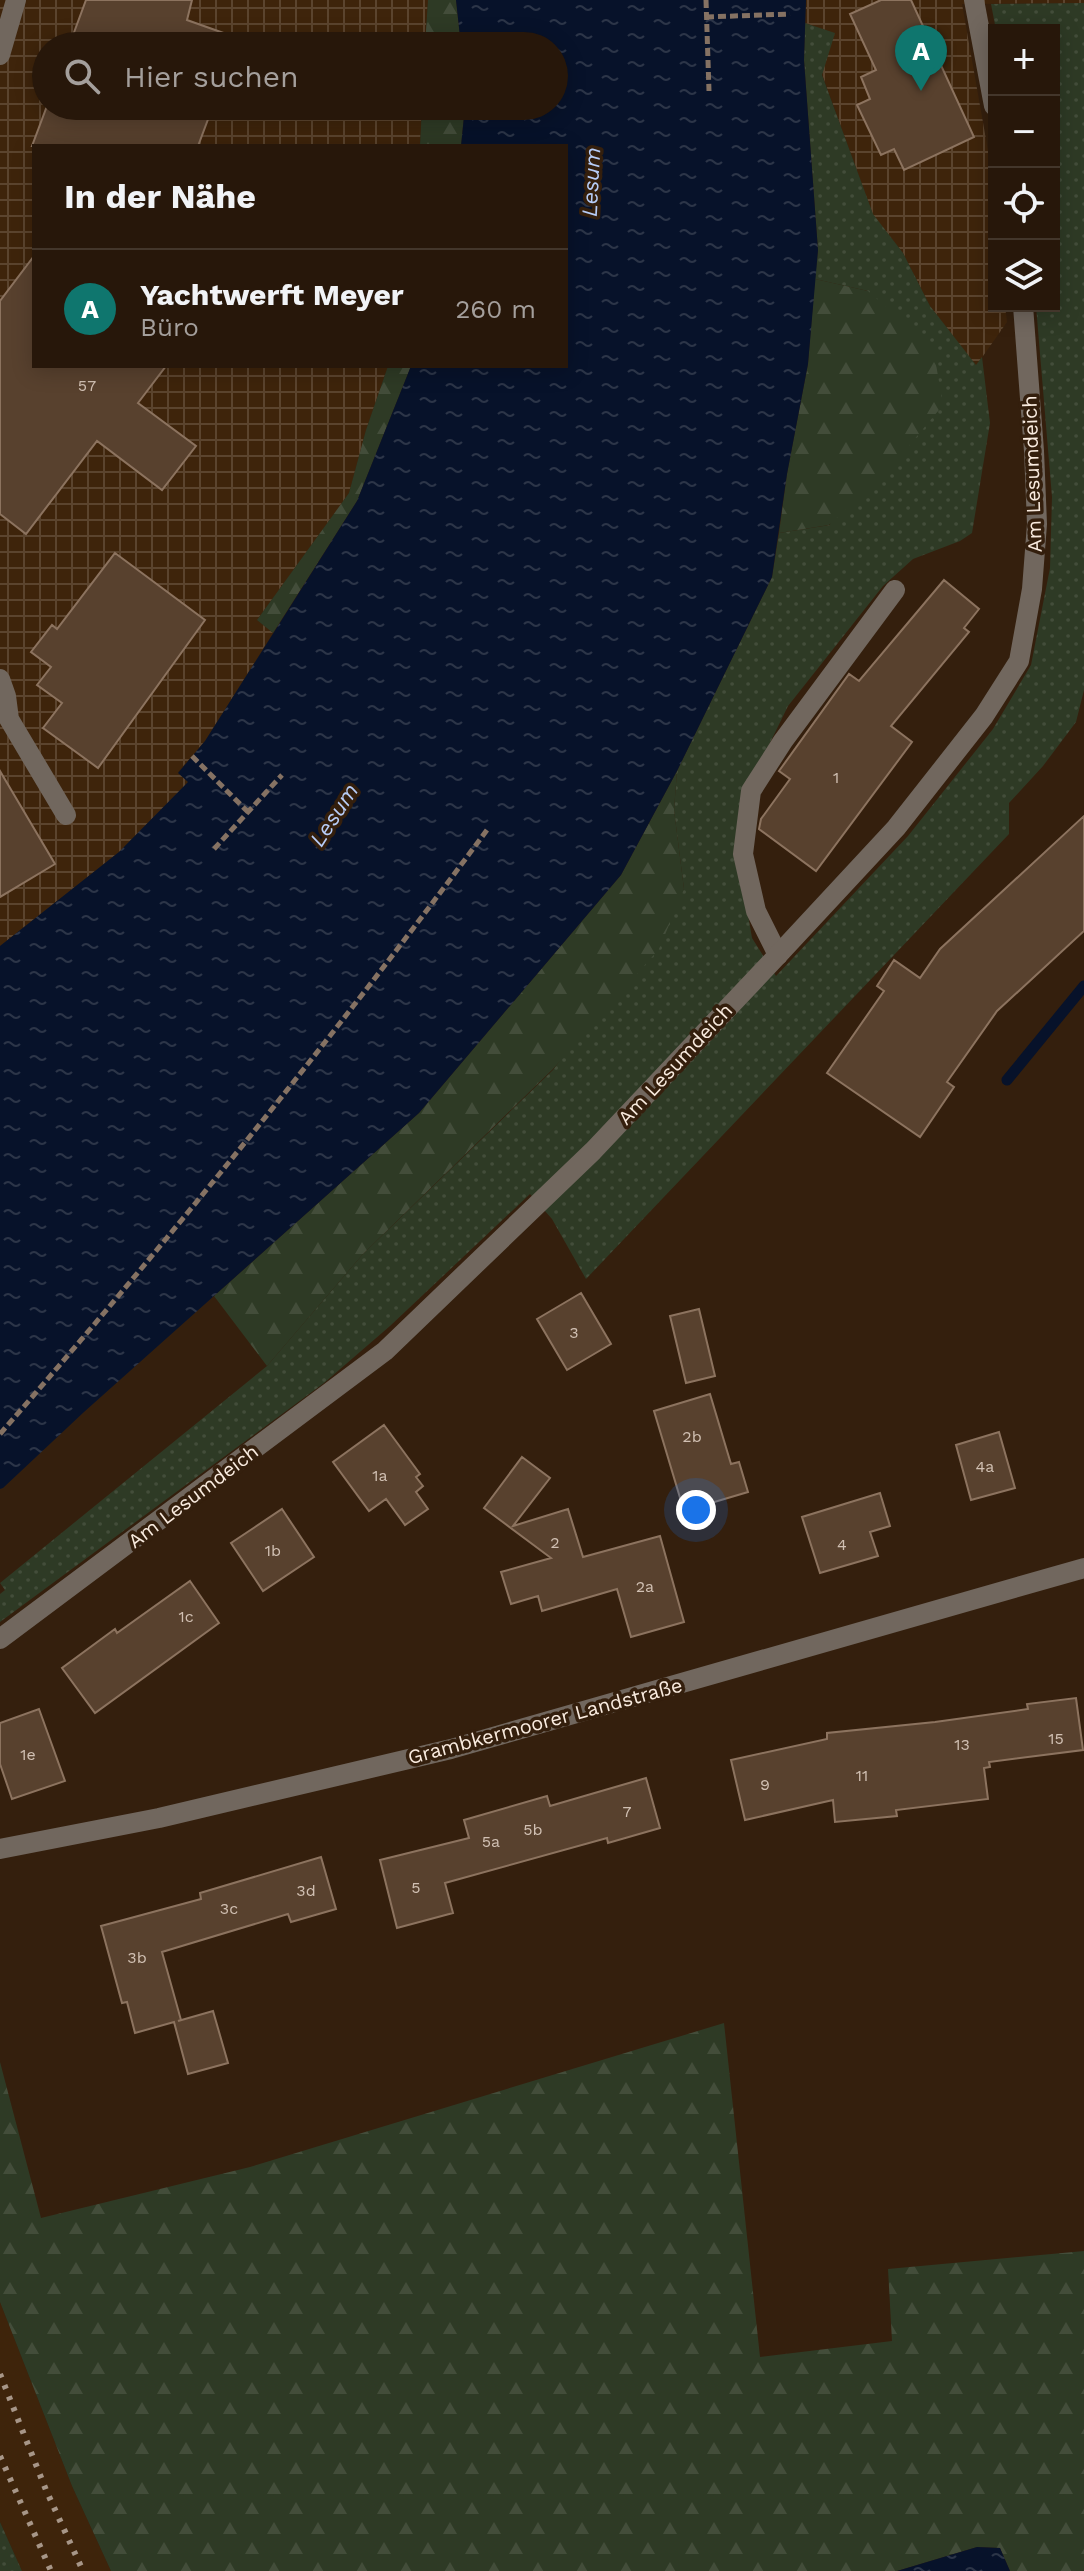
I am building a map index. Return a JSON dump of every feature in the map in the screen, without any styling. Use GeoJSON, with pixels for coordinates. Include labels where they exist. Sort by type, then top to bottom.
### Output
{"type":"FeatureCollection","features":[{"type":"Feature","properties":{"kind":"street"},"geometry":{"type":"LineString","coordinates":[[0,55],[16,0]]}},
{"type":"Feature","properties":{"kind":"street"},"geometry":{"type":"LineString","coordinates":[[974,0],[992,96]]}},
{"type":"Feature","properties":{"kind":"street","name":"Am Lesumdeich"},"geometry":{"type":"LineString","coordinates":[[0,1639],[385,1351],[593,1151],[778,955],[896,828],[984,716],[1019,661],[1032,589],[1037,524],[1023,312]]}},
{"type":"Feature","properties":{"kind":"street"},"geometry":{"type":"LineString","coordinates":[[778,955],[756,911],[743,854],[751,791],[783,741],[895,590]]}},
{"type":"Feature","properties":{"kind":"street"},"geometry":{"type":"LineString","coordinates":[[0,679],[9,719],[66,815]]}},
{"type":"Feature","properties":{"kind":"street","name":"Grambkermoorer Landstraße"},"geometry":{"type":"LineString","coordinates":[[0,1849],[159,1818],[451,1749],[1084,1568]]}},
{"type":"Feature","properties":{"kind":"path"},"geometry":{"type":"LineString","coordinates":[[706,0],[709,91]]}},
{"type":"Feature","properties":{"kind":"path"},"geometry":{"type":"LineString","coordinates":[[706,17],[790,14]]}},
{"type":"Feature","properties":{"kind":"path"},"geometry":{"type":"LineString","coordinates":[[192,756],[248,812]]}},
{"type":"Feature","properties":{"kind":"path"},"geometry":{"type":"LineString","coordinates":[[214,849],[282,775]]}},
{"type":"Feature","properties":{"kind":"path"},"geometry":{"type":"LineString","coordinates":[[0,1434],[292,1086],[487,830]]}},
{"type":"Feature","properties":{"kind":"shaded area"},"geometry":{"type":"Polygon","coordinates":[[[0,0],[428,0],[426,32],[32,32],[32,120],[421,120],[420,144],[32,144],[32,368],[387,368],[349,493],[257,620],[273,633],[205,741],[178,772],[189,782],[119,852],[0,946],[0,0]]]}},
{"type":"Feature","properties":{"kind":"shaded area"},"geometry":{"type":"Polygon","coordinates":[[[806,0],[1084,0],[1084,3],[962,4],[988,151],[988,312],[1006,312],[1007,322],[976,366],[930,306],[903,253],[873,215],[822,74],[834,33],[805,23],[806,0]]]}},
{"type":"Feature","properties":{"kind":"shaded area"},"geometry":{"type":"Polygon","coordinates":[[[0,2302],[72,2486],[111,2571],[22,2571],[0,2522],[0,2302]]]}},
{"type":"Feature","properties":{"kind":"green space"},"geometry":{"type":"Polygon","coordinates":[[[428,0],[456,0],[459,32],[426,32],[428,0]]]}},
{"type":"Feature","properties":{"kind":"green space"},"geometry":{"type":"Polygon","coordinates":[[[1084,3],[1084,690],[1076,722],[1043,766],[1009,803],[1009,834],[586,1279],[552,1219],[530,1194],[390,1326],[324,1383],[0,1622],[0,1594],[5,1590],[0,1583],[267,1366],[363,1254],[553,1070],[684,889],[674,810],[677,771],[772,577],[779,533],[830,525],[868,291],[815,279],[818,250],[804,60],[805,23],[835,33],[822,75],[873,214],[903,253],[930,306],[976,365],[982,357],[990,423],[972,533],[960,541],[913,559],[883,586],[788,706],[745,794],[738,856],[752,938],[776,976],[908,836],[993,729],[1031,665],[1050,568],[1052,497],[1037,312],[1060,312],[1060,24],[995,24],[991,4],[1084,3]]]}},
{"type":"Feature","properties":{"kind":"green space"},"geometry":{"type":"Polygon","coordinates":[[[421,120],[464,120],[461,144],[420,144],[421,120]]]}},
{"type":"Feature","properties":{"kind":"green space"},"geometry":{"type":"Polygon","coordinates":[[[815,279],[868,291],[933,347],[943,405],[888,471],[829,525],[779,533],[808,364],[815,279]]]}},
{"type":"Feature","properties":{"kind":"green space"},"geometry":{"type":"Polygon","coordinates":[[[387,368],[410,368],[357,501],[273,633],[257,620],[349,493],[387,368]]]}},
{"type":"Feature","properties":{"kind":"green space"},"geometry":{"type":"Polygon","coordinates":[[[677,771],[674,810],[684,889],[659,949],[553,1069],[363,1254],[267,1366],[214,1296],[419,1113],[621,875],[677,771]]]}},
{"type":"Feature","properties":{"kind":"green space"},"geometry":{"type":"Polygon","coordinates":[[[724,2023],[760,2357],[892,2341],[888,2269],[1084,2251],[1084,2571],[1010,2571],[1000,2548],[977,2547],[897,2571],[111,2571],[72,2486],[0,2302],[0,2062],[41,2218],[250,2167],[724,2023]]]}},
{"type":"Feature","properties":{"kind":"green space"},"geometry":{"type":"Polygon","coordinates":[[[0,2522],[22,2571],[0,2571],[0,2522]]]}},
{"type":"Feature","properties":{"kind":"water","name":"Lesum"},"geometry":{"type":"Polygon","coordinates":[[[456,0],[806,0],[804,60],[818,250],[808,364],[772,577],[677,771],[621,875],[419,1113],[0,1489],[0,946],[119,852],[188,782],[178,773],[205,741],[357,501],[410,368],[568,368],[568,144],[461,144],[464,120],[568,120],[568,32],[459,32],[456,0]]]}},
{"type":"Feature","properties":{"kind":"water"},"geometry":{"type":"Polygon","coordinates":[[[977,2547],[1000,2548],[1010,2571],[897,2571],[977,2547]]]}},
{"type":"Feature","properties":{"kind":"building"},"geometry":{"type":"Polygon","coordinates":[[[86,0],[192,0],[187,20],[221,32],[74,32],[86,0]]]}},
{"type":"Feature","properties":{"kind":"building"},"geometry":{"type":"Polygon","coordinates":[[[881,0],[911,0],[974,137],[904,170],[894,149],[881,155],[857,105],[870,99],[861,77],[876,70],[850,14],[881,0]]]}},
{"type":"Feature","properties":{"kind":"building"},"geometry":{"type":"Polygon","coordinates":[[[42,120],[208,120],[199,144],[33,144],[42,120]]]}},
{"type":"Feature","properties":{"kind":"building"},"geometry":{"type":"Polygon","coordinates":[[[32,259],[32,368],[164,368],[138,403],[196,446],[162,490],[97,441],[26,534],[0,514],[0,301],[32,259]]]}},
{"type":"Feature","properties":{"kind":"building"},"geometry":{"type":"Polygon","coordinates":[[[115,553],[205,620],[98,768],[43,728],[62,703],[37,685],[51,667],[31,652],[52,625],[57,629],[115,553]]]}},
{"type":"Feature","properties":{"kind":"building"},"geometry":{"type":"Polygon","coordinates":[[[944,580],[979,609],[964,628],[969,632],[891,726],[912,742],[816,871],[759,829],[761,819],[790,779],[779,771],[849,674],[859,681],[944,580]]]}},
{"type":"Feature","properties":{"kind":"building"},"geometry":{"type":"Polygon","coordinates":[[[0,771],[55,864],[0,897],[0,771]]]}},
{"type":"Feature","properties":{"kind":"building"},"geometry":{"type":"Polygon","coordinates":[[[1084,816],[1084,931],[997,1011],[947,1082],[954,1087],[920,1137],[827,1073],[884,991],[877,986],[894,960],[920,978],[940,949],[1084,816]]]}},
{"type":"Feature","properties":{"kind":"building"},"geometry":{"type":"Polygon","coordinates":[[[581,1293],[611,1344],[567,1370],[537,1319],[581,1293]]]}},
{"type":"Feature","properties":{"kind":"building"},"geometry":{"type":"Polygon","coordinates":[[[699,1309],[715,1376],[686,1383],[670,1316],[699,1309]]]}},
{"type":"Feature","properties":{"kind":"building"},"geometry":{"type":"Polygon","coordinates":[[[710,1394],[731,1464],[739,1462],[748,1492],[684,1511],[654,1411],[710,1394]]]}},
{"type":"Feature","properties":{"kind":"building"},"geometry":{"type":"Polygon","coordinates":[[[384,1425],[420,1474],[416,1477],[423,1486],[416,1492],[428,1509],[405,1525],[386,1499],[369,1511],[333,1462],[384,1425]]]}},
{"type":"Feature","properties":{"kind":"building"},"geometry":{"type":"Polygon","coordinates":[[[999,1432],[1015,1488],[971,1500],[956,1445],[999,1432]]]}},
{"type":"Feature","properties":{"kind":"building"},"geometry":{"type":"Polygon","coordinates":[[[522,1457],[550,1478],[513,1526],[568,1509],[583,1557],[660,1536],[684,1622],[631,1637],[617,1589],[542,1611],[538,1596],[511,1604],[501,1572],[551,1558],[484,1508],[522,1457]]]}},
{"type":"Feature","properties":{"kind":"building"},"geometry":{"type":"Polygon","coordinates":[[[880,1493],[890,1526],[870,1532],[878,1556],[820,1573],[802,1517],[880,1493]]]}},
{"type":"Feature","properties":{"kind":"building"},"geometry":{"type":"Polygon","coordinates":[[[282,1509],[314,1557],[263,1591],[231,1543],[282,1509]]]}},
{"type":"Feature","properties":{"kind":"building"},"geometry":{"type":"Polygon","coordinates":[[[190,1581],[219,1623],[95,1713],[62,1668],[115,1629],[117,1633],[190,1581]]]}},
{"type":"Feature","properties":{"kind":"building"},"geometry":{"type":"Polygon","coordinates":[[[1076,1698],[1083,1750],[989,1762],[990,1767],[984,1768],[988,1799],[896,1810],[897,1816],[835,1822],[833,1800],[745,1820],[731,1760],[827,1739],[827,1733],[1028,1709],[1027,1704],[1076,1698]]]}},
{"type":"Feature","properties":{"kind":"building"},"geometry":{"type":"Polygon","coordinates":[[[39,1709],[65,1781],[12,1799],[0,1764],[0,1723],[39,1709]]]}},
{"type":"Feature","properties":{"kind":"building"},"geometry":{"type":"Polygon","coordinates":[[[646,1778],[660,1828],[608,1843],[607,1838],[445,1883],[453,1913],[397,1928],[380,1860],[469,1838],[464,1820],[547,1796],[550,1806],[646,1778]]]}},
{"type":"Feature","properties":{"kind":"building"},"geometry":{"type":"Polygon","coordinates":[[[321,1857],[336,1909],[291,1922],[288,1914],[162,1952],[181,2020],[178,2021],[213,2011],[228,2063],[188,2074],[174,2022],[135,2033],[127,2002],[122,2003],[101,1926],[201,1899],[200,1893],[321,1857]]]}},
{"type":"Feature","properties":{"kind":"waterway"},"geometry":{"type":"LineString","coordinates":[[1007,1080],[1084,986]]}},
{"type":"Feature","properties":{"kind":"railway"},"geometry":{"type":"LineString","coordinates":[[0,2374],[46,2490],[83,2571]]}},
{"type":"Feature","properties":{"kind":"railway"},"geometry":{"type":"LineString","coordinates":[[0,2456],[51,2571]]}},
{"type":"Feature","properties":{"kind":"place","name":"Yachtwerft Meyer"},"geometry":{"type":"Point","coordinates":[921,91]}}]}
